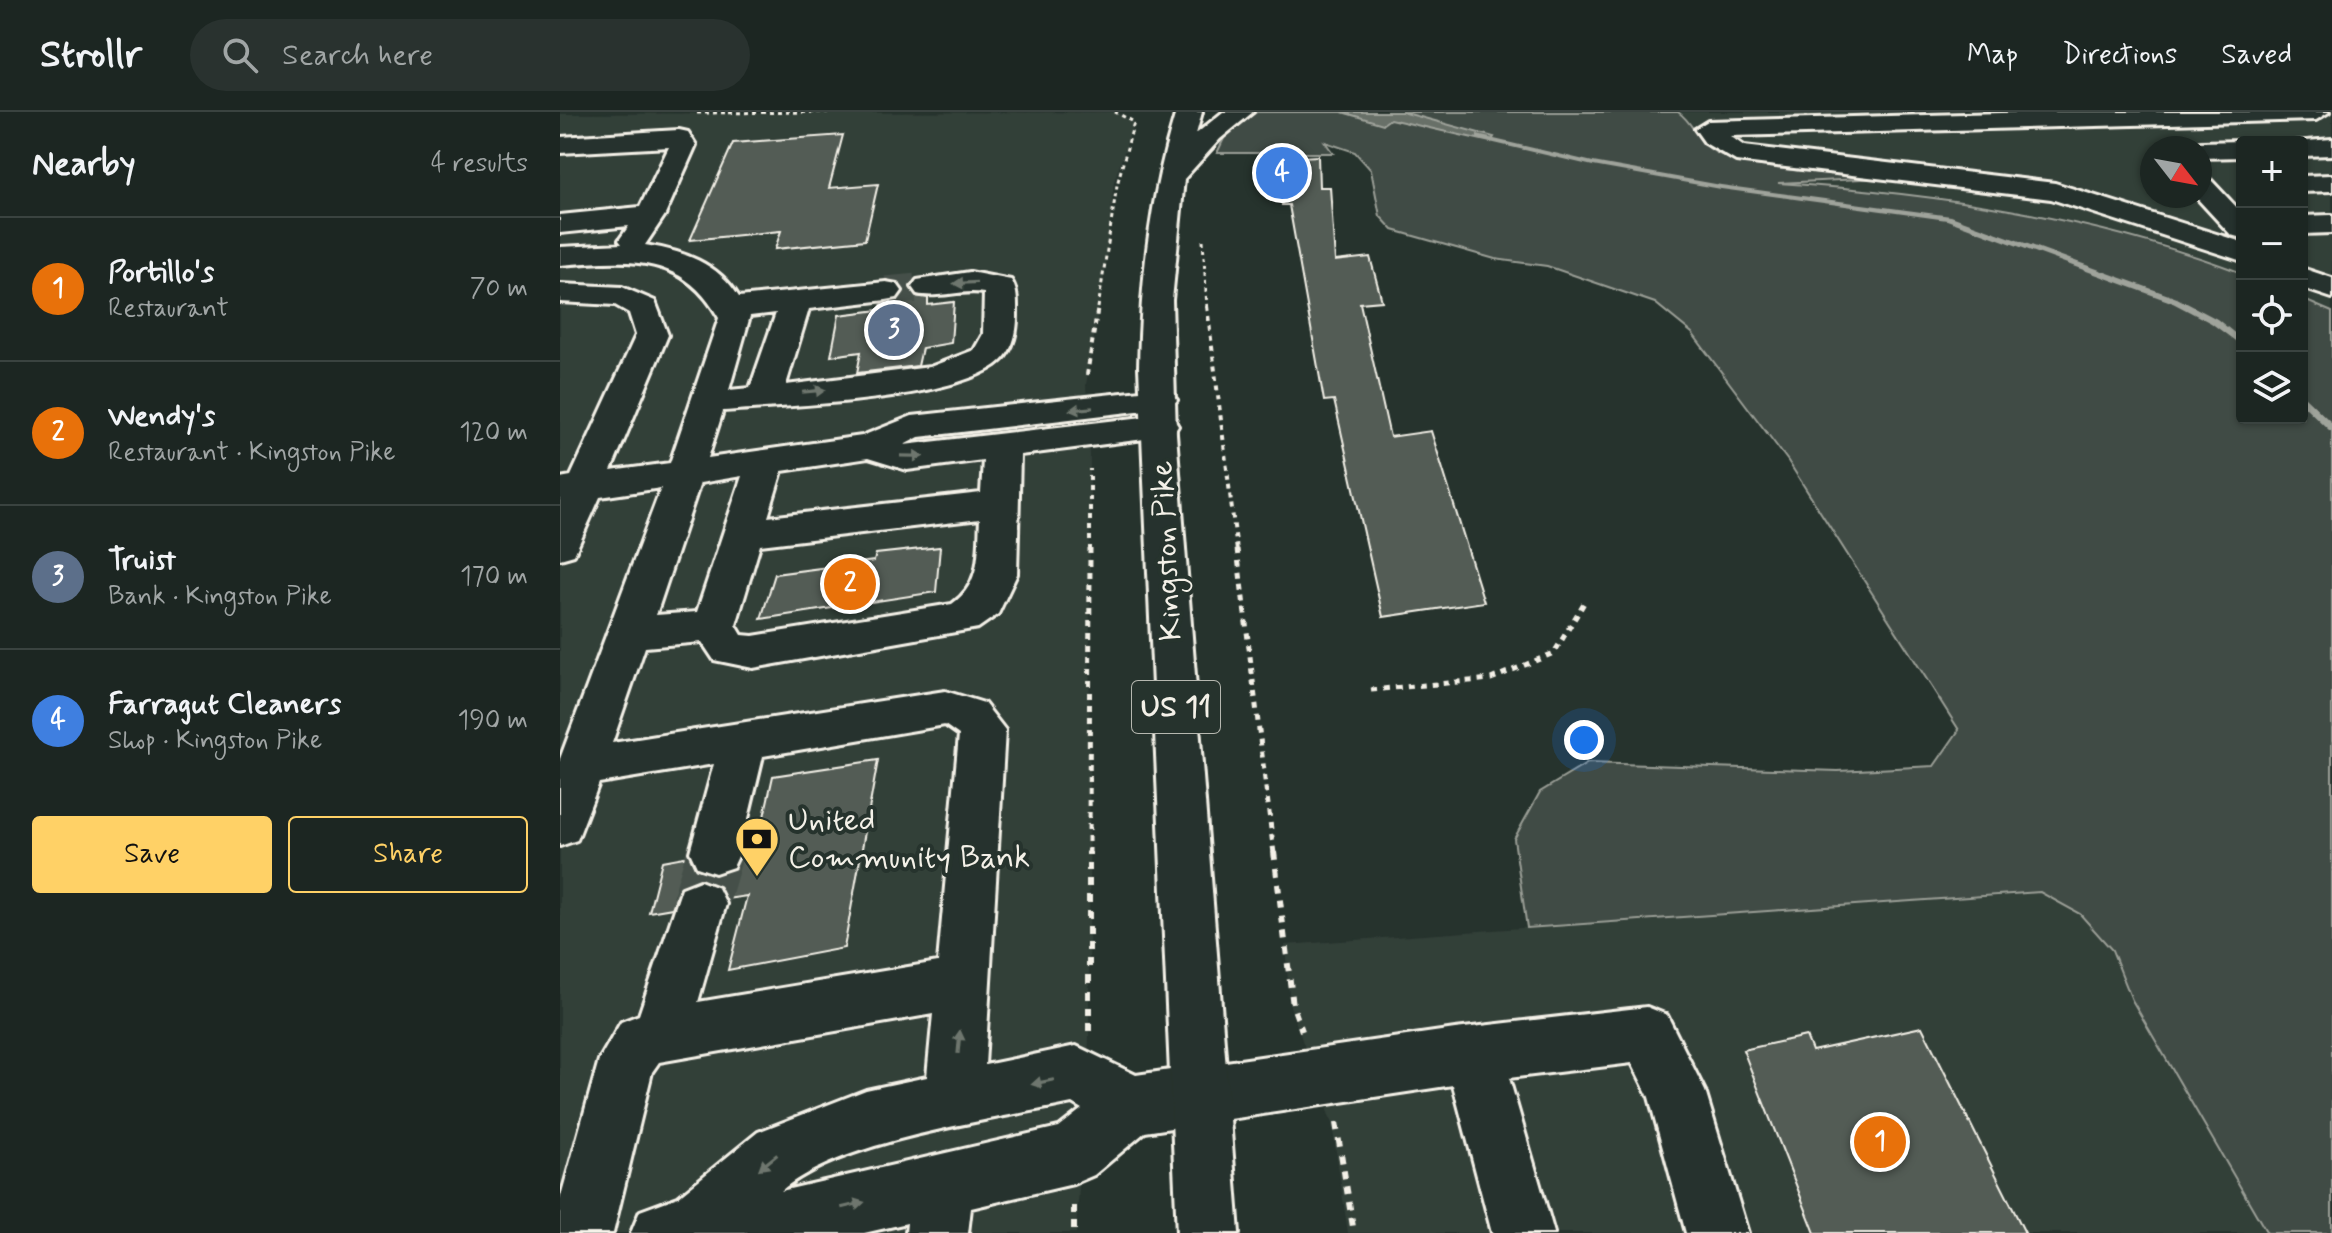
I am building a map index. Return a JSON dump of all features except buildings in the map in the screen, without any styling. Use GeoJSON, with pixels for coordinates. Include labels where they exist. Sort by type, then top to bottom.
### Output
{"type":"FeatureCollection","features":[{"type":"Feature","properties":{"kind":"main road","name":"Kingston Pike"},"geometry":{"type":"LineString","coordinates":[[1189,112],[1167,182],[1157,264],[1159,413],[1208,1233]]}},
{"type":"Feature","properties":{"kind":"main road"},"geometry":{"type":"LineString","coordinates":[[1167,182],[1211,133],[1240,112]]}},
{"type":"Feature","properties":{"kind":"main road"},"geometry":{"type":"LineString","coordinates":[[1703,121],[2318,112],[2332,122]]}},
{"type":"Feature","properties":{"kind":"main road"},"geometry":{"type":"LineString","coordinates":[[1989,117],[2013,144]]}},
{"type":"Feature","properties":{"kind":"main road"},"geometry":{"type":"LineString","coordinates":[[2137,117],[2154,136]]}},
{"type":"Feature","properties":{"kind":"main road"},"geometry":{"type":"LineString","coordinates":[[1703,121],[1718,142],[1736,153],[1911,177],[2060,192],[2138,191]]}},
{"type":"Feature","properties":{"kind":"main road"},"geometry":{"type":"LineString","coordinates":[[560,145],[679,138],[683,145],[651,215],[624,254]]}},
{"type":"Feature","properties":{"kind":"main road"},"geometry":{"type":"LineString","coordinates":[[2308,148],[2332,147]]}},
{"type":"Feature","properties":{"kind":"main road"},"geometry":{"type":"LineString","coordinates":[[2212,150],[2236,149]]}},
{"type":"Feature","properties":{"kind":"main road"},"geometry":{"type":"LineString","coordinates":[[2034,167],[2060,192],[2184,231],[2236,235]]}},
{"type":"Feature","properties":{"kind":"main road"},"geometry":{"type":"LineString","coordinates":[[2308,184],[2332,183]]}},
{"type":"Feature","properties":{"kind":"main road"},"geometry":{"type":"LineString","coordinates":[[2212,188],[2236,187]]}},
{"type":"Feature","properties":{"kind":"main road"},"geometry":{"type":"LineString","coordinates":[[2212,201],[2236,229]]}},
{"type":"Feature","properties":{"kind":"main road"},"geometry":{"type":"LineString","coordinates":[[560,224],[651,215]]}},
{"type":"Feature","properties":{"kind":"main road"},"geometry":{"type":"LineString","coordinates":[[2308,225],[2332,224]]}},
{"type":"Feature","properties":{"kind":"main road"},"geometry":{"type":"LineString","coordinates":[[560,256],[663,256],[702,270],[723,290],[735,318],[629,633],[569,791]]}},
{"type":"Feature","properties":{"kind":"main road"},"geometry":{"type":"LineString","coordinates":[[2308,269],[2332,268]]}},
{"type":"Feature","properties":{"kind":"main road"},"geometry":{"type":"LineString","coordinates":[[2308,279],[2332,289]]}},
{"type":"Feature","properties":{"kind":"main road"},"geometry":{"type":"LineString","coordinates":[[708,402],[921,380],[960,371],[987,356],[1000,336],[1000,287],[970,281],[928,287]]}},
{"type":"Feature","properties":{"kind":"main road"},"geometry":{"type":"LineString","coordinates":[[731,308],[886,291]]}},
{"type":"Feature","properties":{"kind":"main road"},"geometry":{"type":"LineString","coordinates":[[560,293],[622,296],[644,308],[652,335],[573,489],[560,545]]}},
{"type":"Feature","properties":{"kind":"main road"},"geometry":{"type":"LineString","coordinates":[[765,396],[796,299]]}},
{"type":"Feature","properties":{"kind":"main road"},"geometry":{"type":"LineString","coordinates":[[573,489],[870,446],[912,427],[1088,422],[1159,413]]}},
{"type":"Feature","properties":{"kind":"main road"},"geometry":{"type":"LineString","coordinates":[[870,446],[907,458],[1002,447],[1088,422]]}},
{"type":"Feature","properties":{"kind":"main road"},"geometry":{"type":"LineString","coordinates":[[714,626],[729,649],[753,652],[963,617],[983,603],[997,574],[1002,447]]}},
{"type":"Feature","properties":{"kind":"main road"},"geometry":{"type":"LineString","coordinates":[[714,626],[766,461]]}},
{"type":"Feature","properties":{"kind":"main road"},"geometry":{"type":"LineString","coordinates":[[745,533],[1000,504]]}},
{"type":"Feature","properties":{"kind":"main road"},"geometry":{"type":"LineString","coordinates":[[629,633],[714,626]]}},
{"type":"Feature","properties":{"kind":"main road"},"geometry":{"type":"LineString","coordinates":[[569,791],[743,741],[945,708],[968,715],[982,730],[954,1101]]}},
{"type":"Feature","properties":{"kind":"main road"},"geometry":{"type":"LineString","coordinates":[[715,852],[743,741]]}},
{"type":"Feature","properties":{"kind":"main road"},"geometry":{"type":"LineString","coordinates":[[661,1035],[700,904]]}},
{"type":"Feature","properties":{"kind":"main road"},"geometry":{"type":"LineString","coordinates":[[582,1233],[627,1060],[641,1041],[963,983]]}},
{"type":"Feature","properties":{"kind":"main road"},"geometry":{"type":"LineString","coordinates":[[678,1228],[762,1226],[940,1209],[1073,1154],[1132,1105],[1474,1055],[1647,1034],[1676,1091],[1717,1233]]}},
{"type":"Feature","properties":{"kind":"main road"},"geometry":{"type":"LineString","coordinates":[[1474,1055],[1523,1233]]}},
{"type":"Feature","properties":{"kind":"main road"},"geometry":{"type":"LineString","coordinates":[[678,1228],[779,1153],[866,1119],[1076,1074],[1132,1105]]}},
{"type":"Feature","properties":{"kind":"path"},"geometry":{"type":"LineString","coordinates":[[1076,1074],[1089,1039],[1086,385],[1117,185],[1134,122],[1115,112]]}},
{"type":"Feature","properties":{"kind":"path"},"geometry":{"type":"LineString","coordinates":[[1204,231],[1202,265],[1254,710],[1293,1006],[1339,1131],[1354,1233]]}},
{"type":"Feature","properties":{"kind":"path"},"geometry":{"type":"LineString","coordinates":[[1371,690],[1491,679],[1554,653],[1584,603]]}},
{"type":"Feature","properties":{"kind":"path"},"geometry":{"type":"LineString","coordinates":[[1073,1154],[1074,1233]]}},
{"type":"Feature","properties":{"kind":"shaded area"},"geometry":{"type":"Polygon","coordinates":[[[1115,112],[1134,122],[1114,182],[1106,266],[1086,385],[1090,455],[1089,1039],[1076,1233],[560,1233],[560,114],[1115,112]]]}},
{"type":"Feature","properties":{"kind":"shaded area"},"geometry":{"type":"Polygon","coordinates":[[[1257,112],[1678,112],[1709,148],[1731,159],[1796,171],[1882,178],[1778,183],[1896,193],[2014,211],[2186,253],[2236,271],[2236,424],[2308,424],[2308,302],[2332,312],[2332,1233],[2267,1233],[2132,1000],[2112,950],[2080,914],[2040,892],[1527,928],[1514,839],[1540,792],[1588,763],[1838,771],[1934,766],[1959,730],[1788,461],[1692,333],[1655,303],[1547,266],[1495,259],[1393,230],[1380,216],[1371,170],[1355,152],[1325,142],[1333,153],[1217,153],[1229,128],[1257,112]]]}},
{"type":"Feature","properties":{"kind":"shaded area"},"geometry":{"type":"Polygon","coordinates":[[[1342,112],[1402,112],[1494,137],[1491,142],[1390,119],[1383,124],[1342,112]]]}},
{"type":"Feature","properties":{"kind":"shaded area"},"geometry":{"type":"Polygon","coordinates":[[[1429,112],[2332,112],[2332,312],[2308,302],[2308,136],[2236,136],[2236,271],[2170,246],[1946,199],[1764,182],[1429,112]]]}},
{"type":"Feature","properties":{"kind":"shaded area"},"geometry":{"type":"Polygon","coordinates":[[[2040,891],[2080,914],[2112,950],[2132,1000],[2267,1233],[1348,1233],[1332,1124],[1290,1006],[1285,945],[2040,891]]]}},
{"type":"Feature","properties":{"kind":"waterway"},"geometry":{"type":"LineString","coordinates":[[1480,137],[1593,164],[1721,187],[1948,218],[2174,300],[2214,321],[2236,338]]}},
{"type":"Feature","properties":{"kind":"waterway"},"geometry":{"type":"LineString","coordinates":[[2308,405],[2332,428]]}},
{"type":"Feature","properties":{"kind":"tunnel"},"geometry":{"type":"LineString","coordinates":[[886,291],[928,287]]}},
{"type":"Feature","properties":{"kind":"tunnel"},"geometry":{"type":"LineString","coordinates":[[700,904],[715,852]]}},
{"type":"Feature","properties":{"kind":"place","name":"Farragut Cleaners"},"geometry":{"type":"Point","coordinates":[1282,173]}},
{"type":"Feature","properties":{"kind":"place","name":"Truist"},"geometry":{"type":"Point","coordinates":[894,330]}},
{"type":"Feature","properties":{"kind":"place","name":"Wendy's"},"geometry":{"type":"Point","coordinates":[850,584]}},
{"type":"Feature","properties":{"kind":"place","name":"United Community Bank"},"geometry":{"type":"Point","coordinates":[757,878]}},
{"type":"Feature","properties":{"kind":"place","name":"Portillo's"},"geometry":{"type":"Point","coordinates":[1880,1142]}}]}
